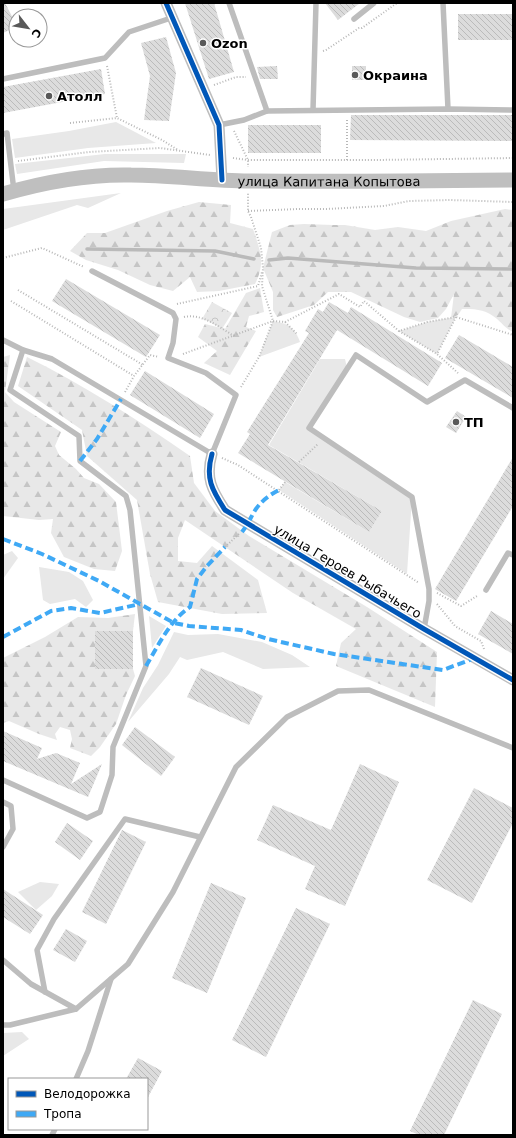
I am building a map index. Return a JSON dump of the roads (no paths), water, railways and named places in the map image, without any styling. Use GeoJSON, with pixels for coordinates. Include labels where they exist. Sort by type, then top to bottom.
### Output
{"type":"FeatureCollection","features":[{"type":"Feature","properties":{"kind":"main road","name":"улица Капитана Копытова"},"geometry":{"type":"LineString","coordinates":[[8,193],[82,177],[112,175],[222,180],[513,180]]}},
{"type":"Feature","properties":{"kind":"street"},"geometry":{"type":"LineString","coordinates":[[166,3],[171,18],[219,125],[222,180]]}},
{"type":"Feature","properties":{"kind":"street","name":"улица Героев Рыбачьего"},"geometry":{"type":"LineString","coordinates":[[212,454],[208,466],[212,490],[225,510],[424,629],[513,680]]}},
{"type":"Feature","properties":{"kind":"lane"},"geometry":{"type":"LineString","coordinates":[[229,3],[267,111]]}},
{"type":"Feature","properties":{"kind":"lane"},"geometry":{"type":"LineString","coordinates":[[313,110],[316,3]]}},
{"type":"Feature","properties":{"kind":"lane"},"geometry":{"type":"LineString","coordinates":[[354,19],[374,3]]}},
{"type":"Feature","properties":{"kind":"lane"},"geometry":{"type":"LineString","coordinates":[[443,3],[448,109]]}},
{"type":"Feature","properties":{"kind":"lane"},"geometry":{"type":"LineString","coordinates":[[3,79],[105,58],[129,32],[171,18]]}},
{"type":"Feature","properties":{"kind":"lane"},"geometry":{"type":"LineString","coordinates":[[219,125],[244,120],[267,111],[448,109],[513,110]]}},
{"type":"Feature","properties":{"kind":"lane"},"geometry":{"type":"LineString","coordinates":[[3,134],[7,134],[10,162],[8,193]]}},
{"type":"Feature","properties":{"kind":"lane"},"geometry":{"type":"LineString","coordinates":[[4,341],[23,350],[52,359],[212,454],[236,395],[206,373],[168,358],[173,343],[176,318],[173,313],[92,271]]}},
{"type":"Feature","properties":{"kind":"lane"},"geometry":{"type":"LineString","coordinates":[[3,780],[87,818],[100,812],[112,775],[113,747],[146,666],[130,510],[126,496],[80,461],[79,436],[10,390],[23,350]]}},
{"type":"Feature","properties":{"kind":"lane"},"geometry":{"type":"LineString","coordinates":[[424,629],[429,601],[429,589],[412,496],[309,428],[356,355],[427,402],[465,380],[513,408]]}},
{"type":"Feature","properties":{"kind":"lane"},"geometry":{"type":"LineString","coordinates":[[486,590],[508,553],[513,555]]}},
{"type":"Feature","properties":{"kind":"lane"},"geometry":{"type":"LineString","coordinates":[[3,1025],[10,1025],[76,1009],[128,964],[173,892],[236,767],[287,717],[338,692],[369,690],[513,748]]}},
{"type":"Feature","properties":{"kind":"lane"},"geometry":{"type":"LineString","coordinates":[[3,802],[12,806],[13,828],[3,847]]}},
{"type":"Feature","properties":{"kind":"lane"},"geometry":{"type":"LineString","coordinates":[[45,992],[37,950],[54,919],[125,819],[200,837]]}},
{"type":"Feature","properties":{"kind":"lane"},"geometry":{"type":"LineString","coordinates":[[3,960],[31,984],[76,1009]]}},
{"type":"Feature","properties":{"kind":"lane"},"geometry":{"type":"LineString","coordinates":[[76,1078],[88,1051],[111,978]]}},
{"type":"Feature","properties":{"kind":"waterway"},"geometry":{"type":"LineString","coordinates":[[87,249],[215,251],[254,259]]}},
{"type":"Feature","properties":{"kind":"waterway"},"geometry":{"type":"LineString","coordinates":[[269,260],[288,258],[416,268],[513,269]]}},
{"type":"Feature","properties":{"kind":"place","name":"Ozon"},"geometry":{"type":"Point","coordinates":[203,43]}},
{"type":"Feature","properties":{"kind":"place","name":"Окраина"},"geometry":{"type":"Point","coordinates":[355,75]}},
{"type":"Feature","properties":{"kind":"place","name":"Атолл"},"geometry":{"type":"Point","coordinates":[49,96]}},
{"type":"Feature","properties":{"kind":"place","name":"ТП"},"geometry":{"type":"Point","coordinates":[456,422]}}]}
